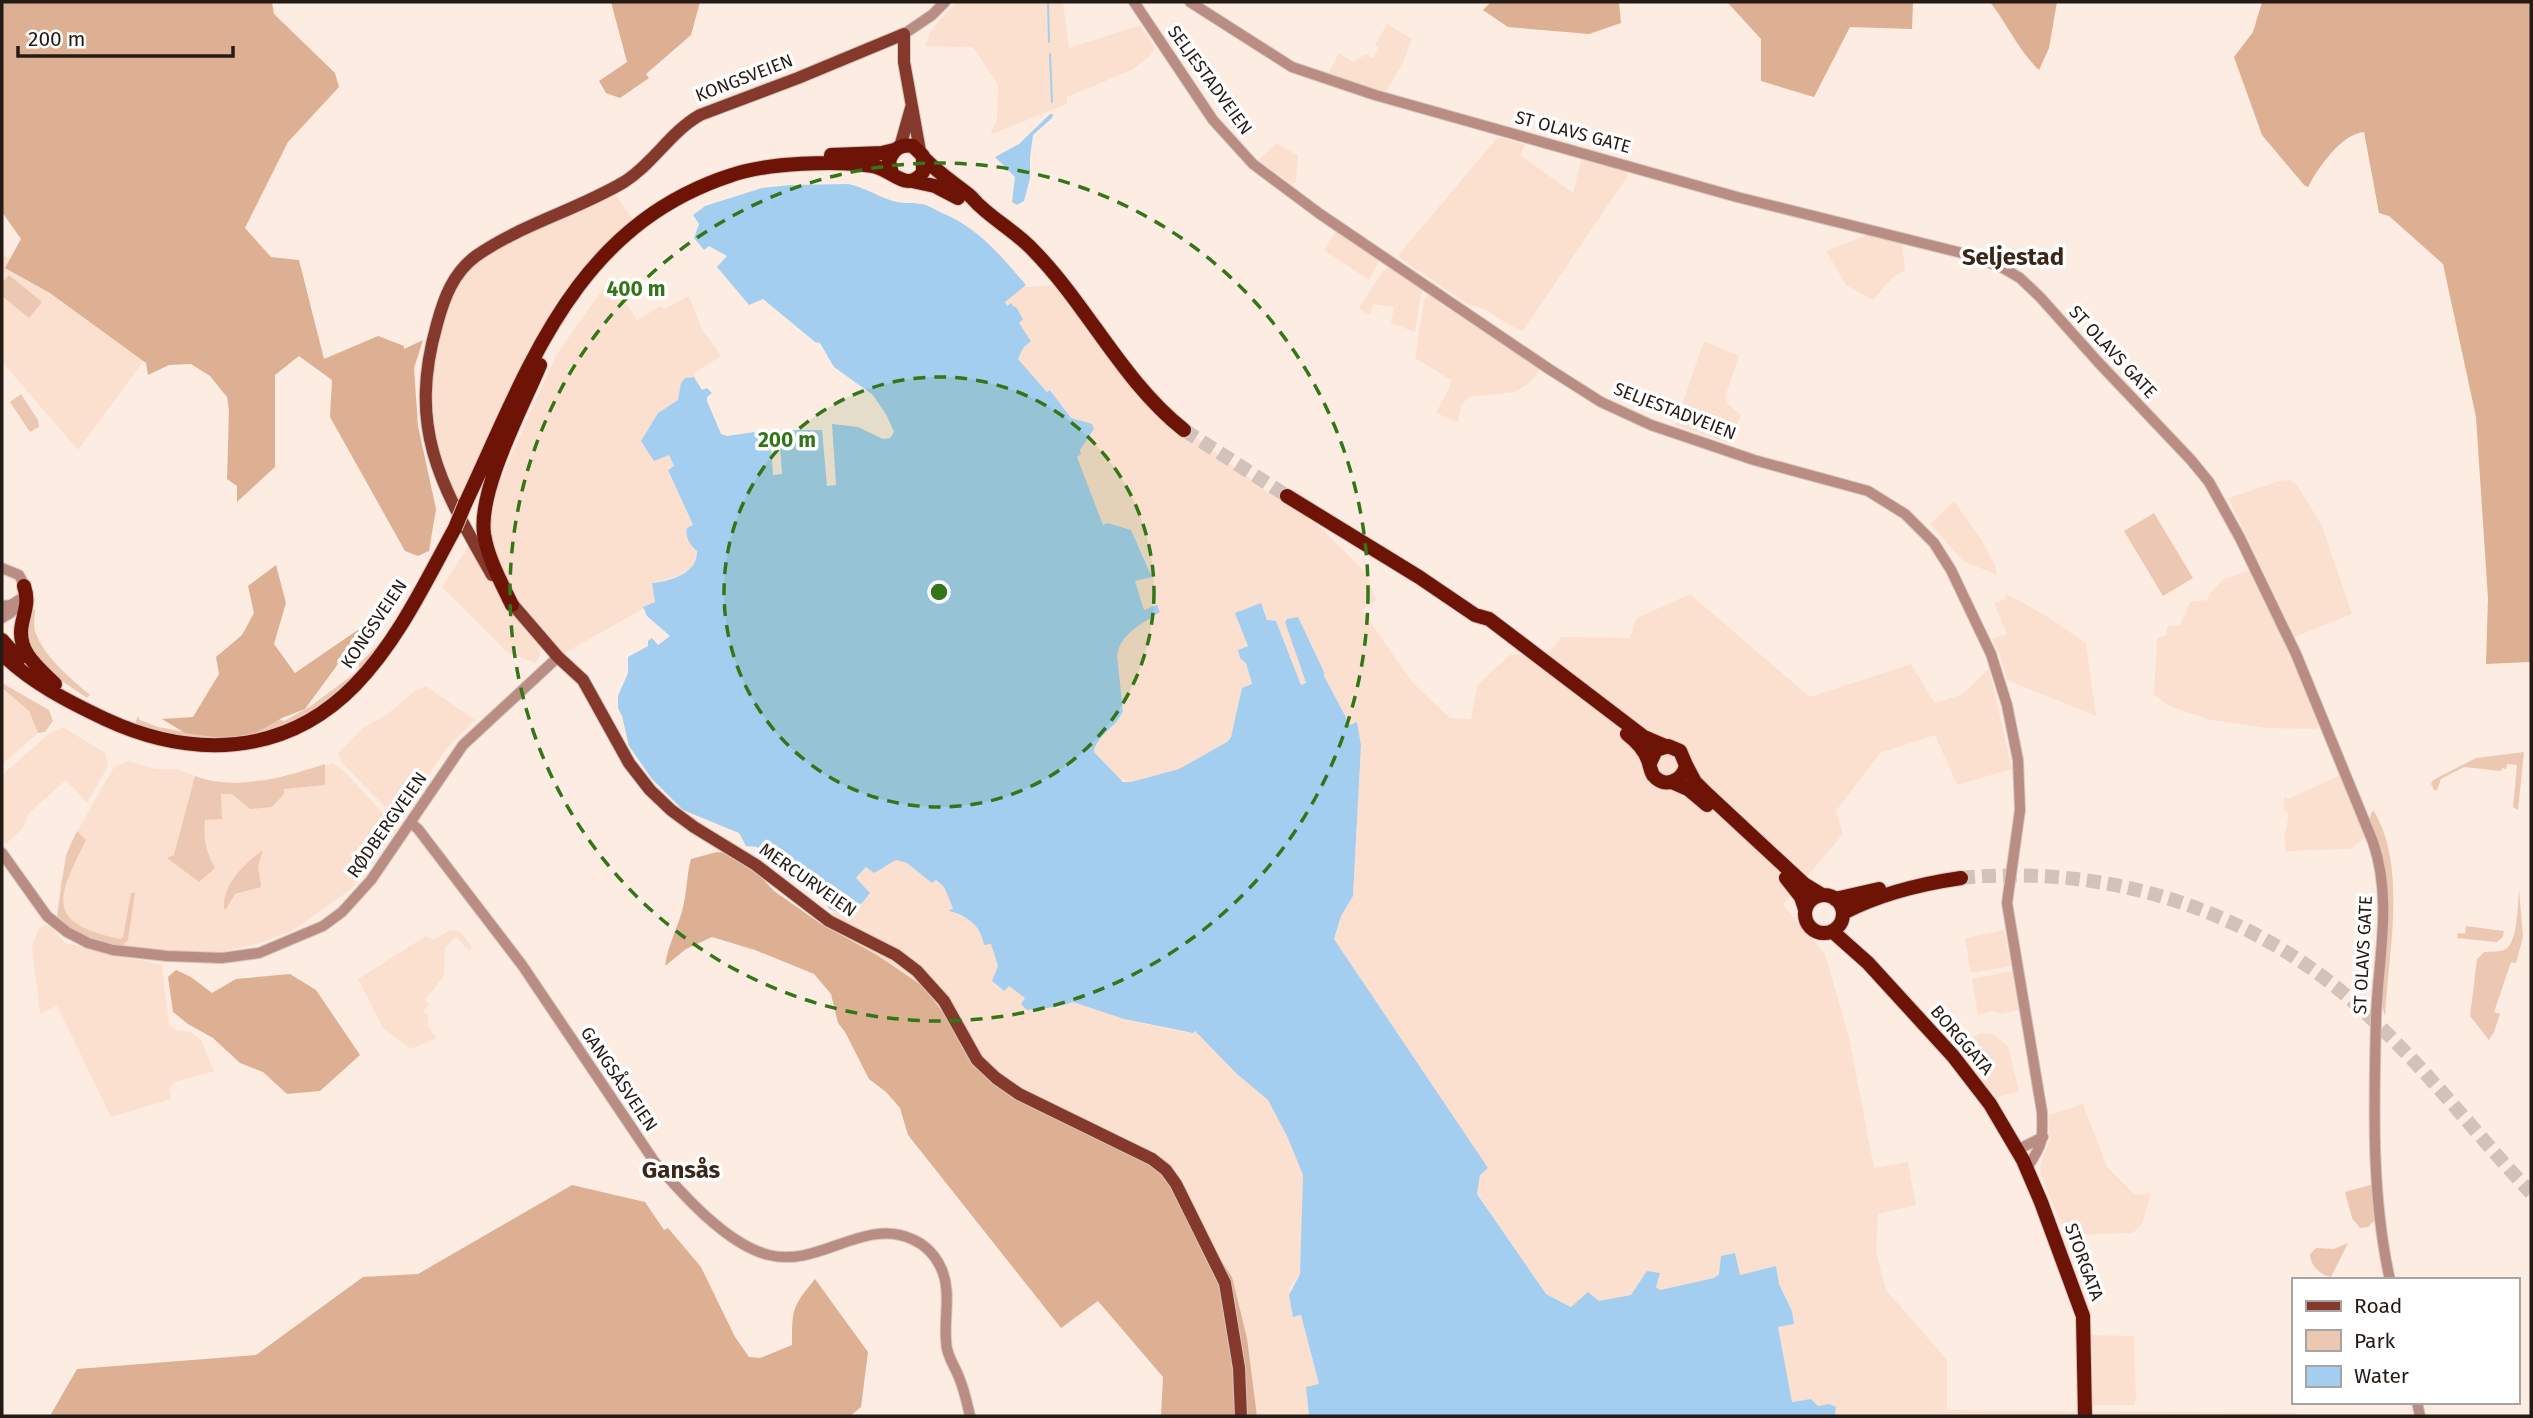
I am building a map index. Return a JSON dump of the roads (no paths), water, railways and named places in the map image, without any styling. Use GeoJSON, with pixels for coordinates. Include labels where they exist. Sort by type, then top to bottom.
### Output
{"type":"FeatureCollection","features":[{"type":"Feature","properties":{"kind":"highway"},"geometry":{"type":"LineString","coordinates":[[512,605],[486,545],[486,501],[493,477],[562,321],[569,296],[627,232],[673,200],[717,180],[772,163],[882,153],[913,146],[942,176],[1014,232],[1047,265],[1138,383],[1161,410],[1184,430]]}},
{"type":"Feature","properties":{"kind":"highway"},"geometry":{"type":"LineString","coordinates":[[892,174],[889,161],[897,148]]}},
{"type":"Feature","properties":{"kind":"highway"},"geometry":{"type":"LineString","coordinates":[[912,181],[923,172],[922,154]]}},
{"type":"Feature","properties":{"kind":"highway"},"geometry":{"type":"LineString","coordinates":[[761,168],[800,164],[862,164],[881,168],[899,180],[935,186],[967,203],[979,206]]}},
{"type":"Feature","properties":{"kind":"highway","name":"KONGSVEIEN"},"geometry":{"type":"LineString","coordinates":[[4,658],[51,692],[79,708],[151,737],[204,746],[239,744],[258,740],[305,722],[344,695],[376,660],[418,595],[454,528],[541,344],[569,296]]}},
{"type":"Feature","properties":{"kind":"highway"},"geometry":{"type":"LineString","coordinates":[[1287,496],[1419,577],[1475,615],[1489,619],[1644,737],[1680,751],[1695,782],[1804,884],[1829,897],[1839,922]]}},
{"type":"Feature","properties":{"kind":"highway"},"geometry":{"type":"LineString","coordinates":[[24,591],[28,600],[21,630],[22,645],[29,658],[55,684]]}},
{"type":"Feature","properties":{"kind":"highway"},"geometry":{"type":"LineString","coordinates":[[1475,615],[1483,626],[1639,745],[1655,777],[1664,782],[1672,782],[1695,795],[1790,882],[1801,897],[1805,917],[1811,928],[1819,932],[1839,922],[1857,906],[1918,885],[1961,878]]}},
{"type":"Feature","properties":{"kind":"highway","name":"KONGSVEIEN"},"geometry":{"type":"LineString","coordinates":[[2,640],[29,668],[93,708],[103,718]]}},
{"type":"Feature","properties":{"kind":"highway"},"geometry":{"type":"LineString","coordinates":[[1650,763],[1654,752],[1665,746]]}},
{"type":"Feature","properties":{"kind":"highway"},"geometry":{"type":"LineString","coordinates":[[1672,782],[1681,776],[1686,765]]}},
{"type":"Feature","properties":{"kind":"highway"},"geometry":{"type":"LineString","coordinates":[[1805,909],[1811,900],[1901,884],[1918,885]]}},
{"type":"Feature","properties":{"kind":"highway","name":"BORGGATA"},"geometry":{"type":"LineString","coordinates":[[1839,922],[1868,963],[1968,1074],[1990,1104],[2017,1150]]}},
{"type":"Feature","properties":{"kind":"highway","name":"STORGATA"},"geometry":{"type":"LineString","coordinates":[[2017,1150],[2027,1168],[2083,1316],[2085,1416]]}},
{"type":"Feature","properties":{"kind":"main road","name":"KONGSVEIEN"},"geometry":{"type":"LineString","coordinates":[[430,350],[447,292],[475,257],[511,236],[628,179],[699,115],[904,34]]}},
{"type":"Feature","properties":{"kind":"main road"},"geometry":{"type":"LineString","coordinates":[[904,34],[904,62],[922,154]]}},
{"type":"Feature","properties":{"kind":"main road"},"geometry":{"type":"LineString","coordinates":[[888,41],[904,62]]}},
{"type":"Feature","properties":{"kind":"main road"},"geometry":{"type":"LineString","coordinates":[[897,148],[911,107]]}},
{"type":"Feature","properties":{"kind":"main road","name":"MERCURVEIEN"},"geometry":{"type":"LineString","coordinates":[[430,350],[425,390],[426,418],[431,448],[450,497],[512,605],[558,657],[583,680],[629,763],[650,790],[694,827],[756,865],[830,920],[896,955],[917,971],[944,1001],[977,1060],[996,1078],[1020,1094],[1152,1159],[1166,1170],[1176,1184],[1224,1283],[1239,1368],[1241,1416]]}},
{"type":"Feature","properties":{"kind":"street","name":"KONGSVEIEN"},"geometry":{"type":"LineString","coordinates":[[904,34],[932,15],[945,2]]}},
{"type":"Feature","properties":{"kind":"street","name":"SELJESTADVEIEN"},"geometry":{"type":"LineString","coordinates":[[1134,2],[1221,129],[1259,170],[1558,375],[1601,402],[1651,425],[1754,460],[1868,491],[1896,507],[1922,528],[1940,551],[1991,654],[2007,705],[2018,760],[2018,826],[2008,883],[2007,910],[2042,1112],[2043,1138]]}},
{"type":"Feature","properties":{"kind":"street","name":"ST OLAVS GATE"},"geometry":{"type":"LineString","coordinates":[[1190,2],[1282,61],[1319,77],[1726,194],[1970,255],[2013,274],[2040,297],[2197,466],[2217,494],[2292,646],[2373,842],[2381,870],[2384,896],[2376,1015],[2375,1116],[2380,1229],[2390,1278]]}},
{"type":"Feature","properties":{"kind":"street"},"geometry":{"type":"LineString","coordinates":[[2,568],[15,572],[24,591],[20,606],[2,618]]}},
{"type":"Feature","properties":{"kind":"street"},"geometry":{"type":"LineString","coordinates":[[2,606],[15,603],[24,591]]}},
{"type":"Feature","properties":{"kind":"street","name":"RØDBERGVEIEN"},"geometry":{"type":"LineString","coordinates":[[2,853],[47,916],[77,939],[101,947],[143,954],[222,958],[259,953],[323,926],[342,912],[360,893],[411,823],[463,745],[558,657]]}},
{"type":"Feature","properties":{"kind":"street","name":"GANGSÅSVEIEN"},"geometry":{"type":"LineString","coordinates":[[411,823],[505,942],[654,1161],[711,1219],[748,1246],[772,1256],[801,1256],[855,1238],[892,1232],[918,1242],[931,1252],[941,1267],[945,1281],[946,1342],[949,1359],[959,1377],[970,1416]]}},
{"type":"Feature","properties":{"kind":"street"},"geometry":{"type":"LineString","coordinates":[[2017,1150],[2043,1138]]}},
{"type":"Feature","properties":{"kind":"street"},"geometry":{"type":"LineString","coordinates":[[2027,1168],[2043,1138]]}},
{"type":"Feature","properties":{"kind":"water"},"geometry":{"type":"Polygon","coordinates":[[[1053,114],[1052,118],[1033,135],[1030,178],[1024,201],[1017,205],[1012,202],[1015,177],[995,157],[1019,144],[1053,114]]]}},
{"type":"Feature","properties":{"kind":"water"},"geometry":{"type":"Polygon","coordinates":[[[848,184],[893,201],[928,206],[954,218],[988,243],[1026,285],[1005,302],[1007,306],[1011,303],[1016,307],[1023,319],[1019,323],[1031,341],[1023,348],[1018,359],[1047,392],[1050,390],[1071,418],[1092,424],[1094,429],[1077,457],[1103,525],[1108,523],[1131,530],[1152,577],[1135,581],[1144,610],[1157,605],[1160,612],[1134,629],[1119,647],[1117,655],[1123,711],[1098,741],[1094,752],[1123,782],[1131,782],[1179,769],[1227,742],[1231,737],[1242,688],[1252,684],[1246,663],[1240,658],[1238,650],[1248,646],[1235,613],[1261,603],[1267,620],[1276,621],[1301,685],[1306,683],[1285,622],[1298,617],[1324,676],[1350,725],[1357,722],[1361,745],[1353,896],[1341,916],[1334,939],[1488,1168],[1480,1175],[1477,1194],[1546,1294],[1571,1307],[1588,1292],[1599,1301],[1631,1295],[1647,1271],[1660,1273],[1656,1287],[1660,1290],[1714,1278],[1719,1274],[1721,1256],[1735,1253],[1740,1275],[1776,1266],[1779,1284],[1792,1311],[1794,1324],[1778,1327],[1792,1402],[1811,1399],[1818,1406],[1829,1404],[1836,1407],[1835,1416],[1309,1416],[1306,1387],[1319,1384],[1301,1315],[1293,1317],[1289,1295],[1300,1274],[1303,1175],[1268,1100],[1237,1074],[1195,1031],[1193,1033],[1124,1019],[1073,1002],[1027,1010],[1021,1004],[1025,998],[1009,986],[1004,991],[992,981],[998,966],[991,944],[984,945],[980,932],[973,923],[949,911],[953,908],[944,887],[936,880],[932,883],[907,863],[896,860],[874,873],[866,867],[856,878],[870,893],[862,903],[843,915],[828,908],[828,900],[819,893],[822,888],[785,858],[780,865],[757,847],[746,846],[739,833],[683,810],[652,779],[629,746],[618,708],[618,696],[628,673],[628,657],[648,646],[648,641],[652,638],[658,645],[670,636],[647,616],[643,607],[655,602],[652,583],[675,578],[688,570],[696,559],[697,551],[687,538],[687,528],[693,525],[668,470],[674,466],[669,455],[654,461],[641,441],[658,413],[678,400],[681,383],[685,378],[694,377],[702,390],[707,388],[712,393],[707,397],[707,401],[721,434],[727,436],[770,430],[773,475],[782,474],[779,430],[822,430],[827,486],[836,485],[832,424],[858,427],[883,439],[890,438],[894,432],[873,395],[834,367],[820,343],[815,342],[763,299],[749,305],[717,267],[727,256],[709,246],[704,250],[694,238],[699,224],[693,215],[705,206],[762,188],[848,184]]]}},
{"type":"Feature","properties":{"kind":"waterway"},"geometry":{"type":"LineString","coordinates":[[1048,2],[1049,42]]}},
{"type":"Feature","properties":{"kind":"waterway"},"geometry":{"type":"LineString","coordinates":[[1050,54],[1052,102]]}},
{"type":"Feature","properties":{"kind":"tunnel"},"geometry":{"type":"LineString","coordinates":[[1184,430],[1287,496]]}},
{"type":"Feature","properties":{"kind":"tunnel"},"geometry":{"type":"LineString","coordinates":[[1961,878],[2017,875],[2073,879],[2128,888],[2181,902],[2232,923],[2281,949],[2327,980],[2370,1017],[2432,1081],[2531,1193]]}},
{"type":"Feature","properties":{"kind":"district","name":"Seljestad"},"geometry":{"type":"Point","coordinates":[2013,257]}},
{"type":"Feature","properties":{"kind":"district","name":"Gansås"},"geometry":{"type":"Point","coordinates":[681,1170]}}]}
